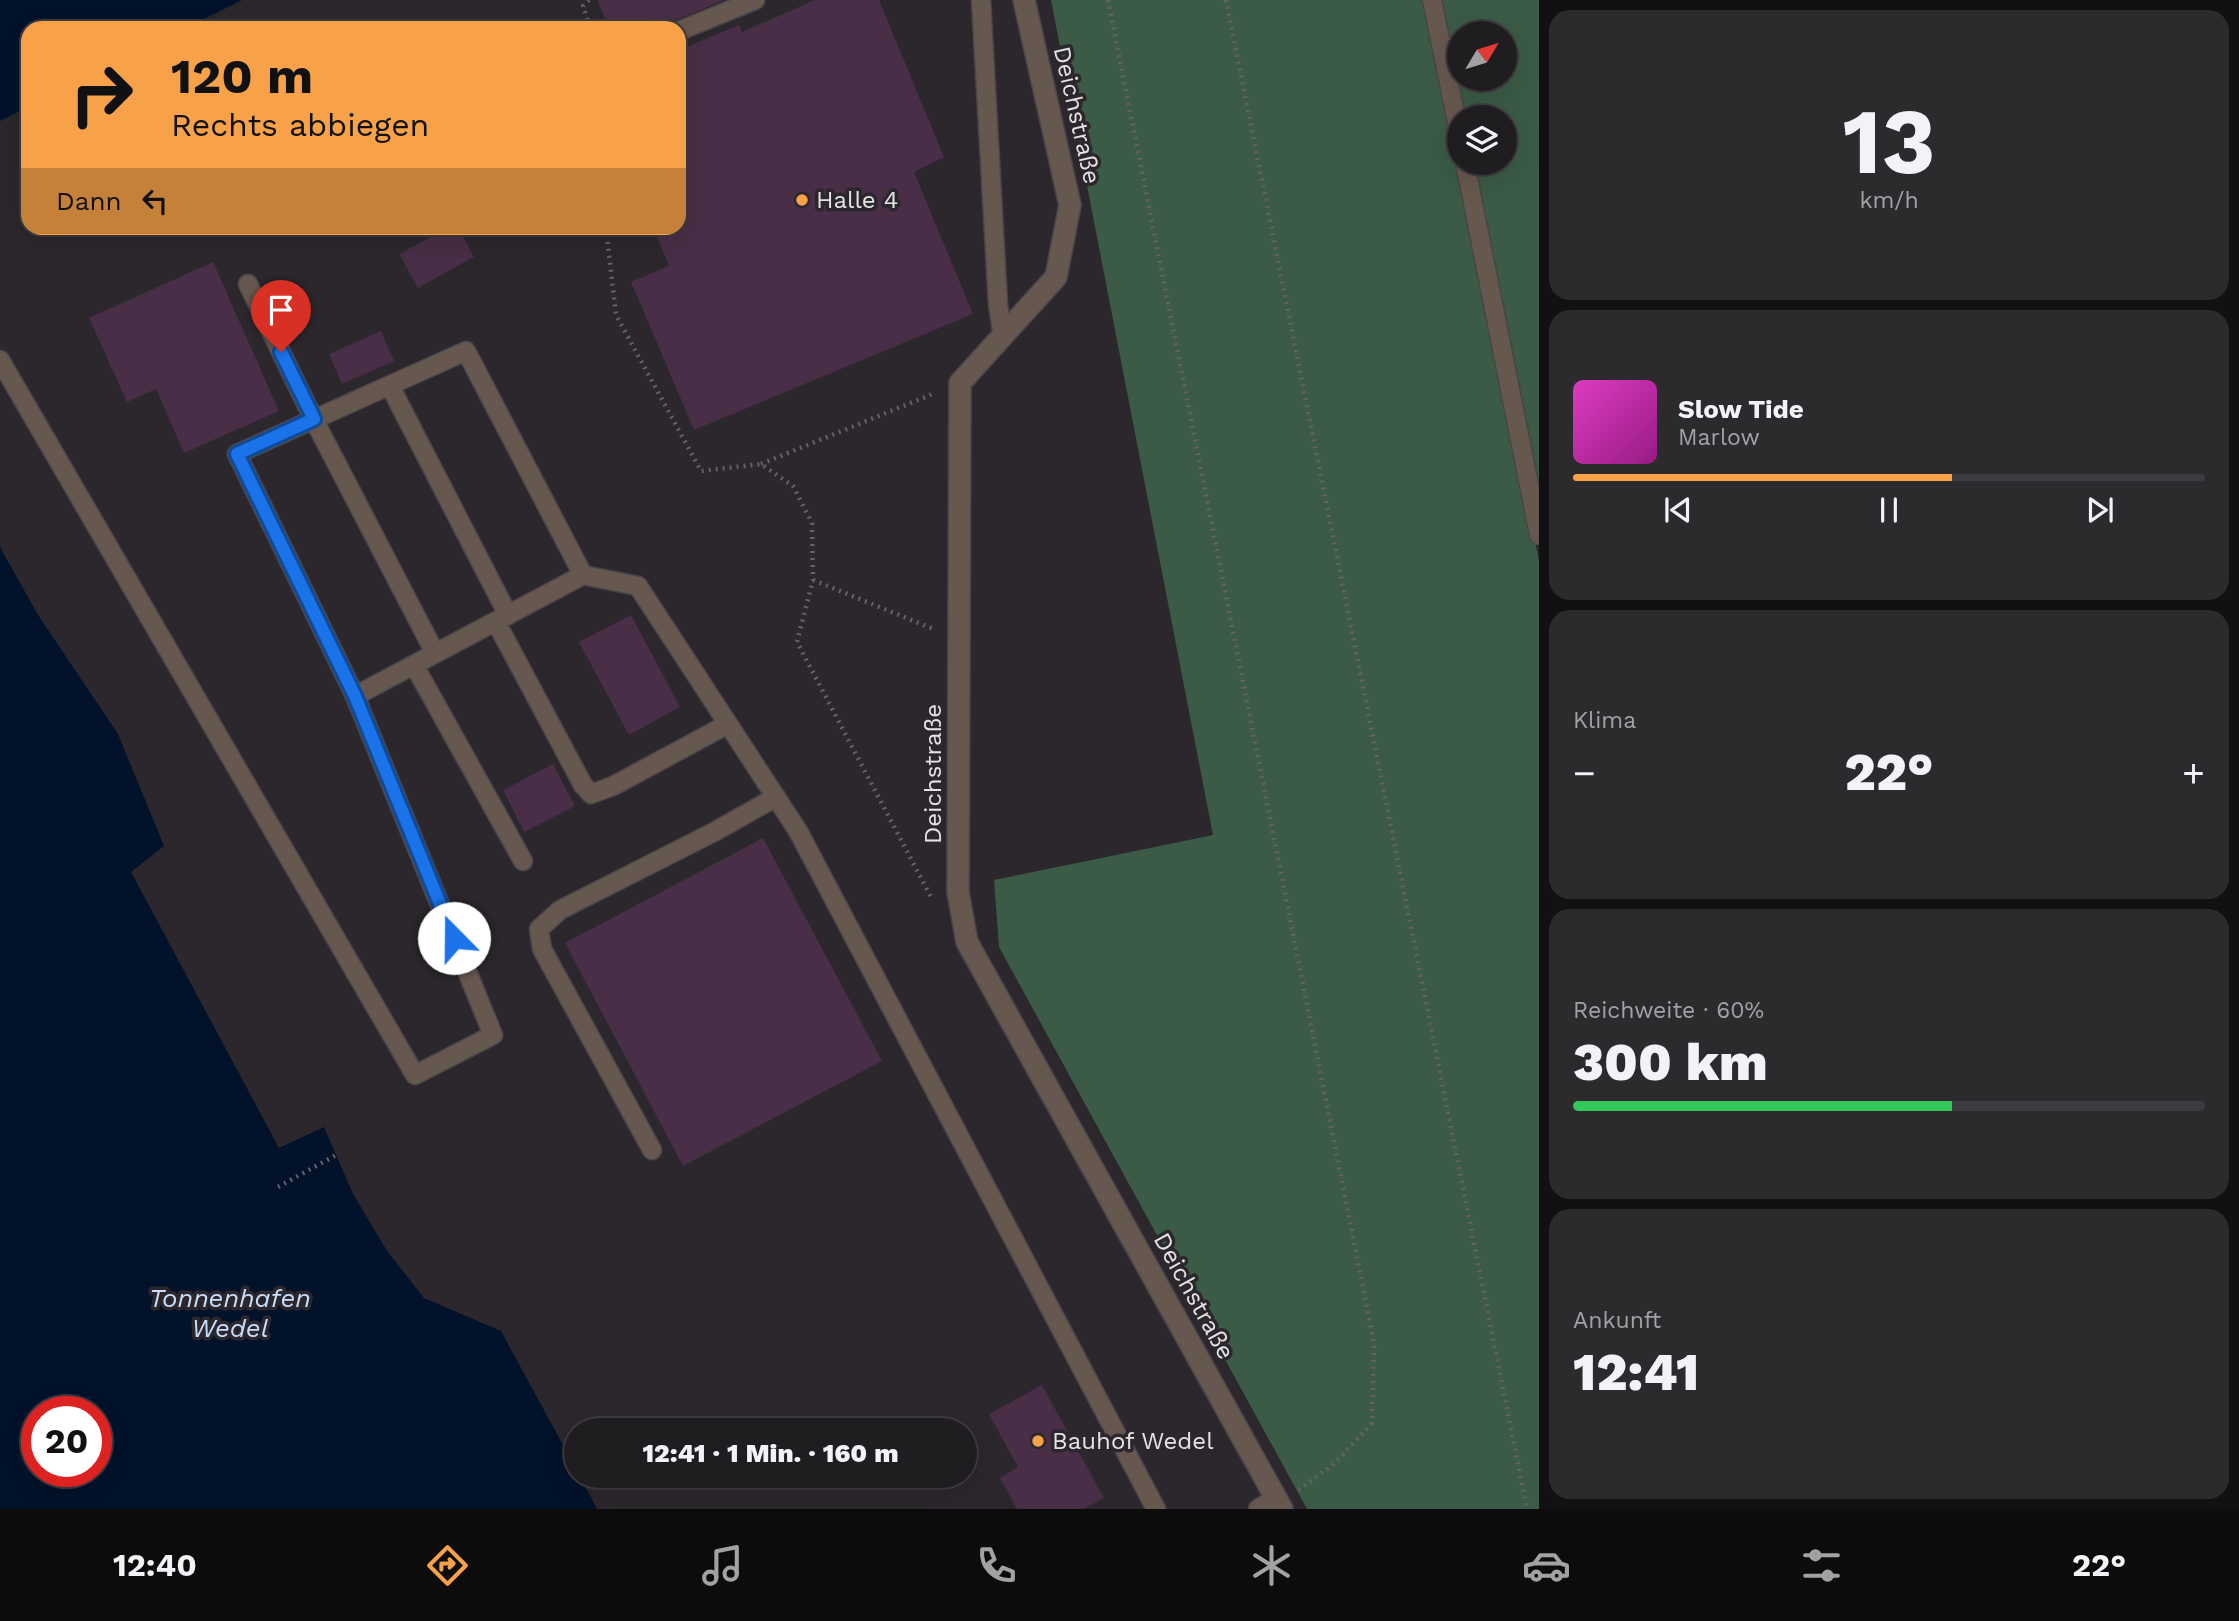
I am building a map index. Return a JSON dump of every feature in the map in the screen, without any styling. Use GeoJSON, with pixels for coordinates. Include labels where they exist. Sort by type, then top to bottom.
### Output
{"type":"FeatureCollection","features":[{"type":"Feature","properties":{"kind":"street","name":"Deichstraße"},"geometry":{"type":"LineString","coordinates":[[1024,0],[1070,205],[1056,277],[960,383],[958,892],[967,942],[1272,1505]]}},
{"type":"Feature","properties":{"kind":"lane"},"geometry":{"type":"LineString","coordinates":[[686,28],[755,0]]}},
{"type":"Feature","properties":{"kind":"lane"},"geometry":{"type":"LineString","coordinates":[[981,0],[998,304],[1003,338]]}},
{"type":"Feature","properties":{"kind":"lane"},"geometry":{"type":"LineString","coordinates":[[1432,0],[1453,105]]}},
{"type":"Feature","properties":{"kind":"lane"},"geometry":{"type":"LineString","coordinates":[[1467,175],[1539,535]]}},
{"type":"Feature","properties":{"kind":"lane"},"geometry":{"type":"LineString","coordinates":[[248,284],[314,419],[435,653]]}},
{"type":"Feature","properties":{"kind":"lane"},"geometry":{"type":"LineString","coordinates":[[0,360],[415,1075],[493,1035],[355,696],[237,454],[466,351],[583,575]]}},
{"type":"Feature","properties":{"kind":"lane"},"geometry":{"type":"LineString","coordinates":[[390,386],[583,785],[591,794],[613,786],[728,724]]}},
{"type":"Feature","properties":{"kind":"lane"},"geometry":{"type":"LineString","coordinates":[[355,696],[583,575],[638,586],[798,831],[1156,1509]]}},
{"type":"Feature","properties":{"kind":"lane"},"geometry":{"type":"LineString","coordinates":[[414,665],[523,861]]}},
{"type":"Feature","properties":{"kind":"lane"},"geometry":{"type":"LineString","coordinates":[[652,1150],[542,949],[539,929],[560,910],[714,832],[776,797]]}},
{"type":"Feature","properties":{"kind":"path"},"geometry":{"type":"LineString","coordinates":[[588,21],[583,6],[589,0]]}},
{"type":"Feature","properties":{"kind":"path"},"geometry":{"type":"LineString","coordinates":[[1108,0],[1374,1343],[1372,1423],[1333,1465],[1272,1505]]}},
{"type":"Feature","properties":{"kind":"path"},"geometry":{"type":"LineString","coordinates":[[1226,0],[1527,1509]]}},
{"type":"Feature","properties":{"kind":"path"},"geometry":{"type":"LineString","coordinates":[[607,235],[616,315],[701,471],[761,464],[960,383]]}},
{"type":"Feature","properties":{"kind":"path"},"geometry":{"type":"LineString","coordinates":[[761,464],[793,486],[812,523],[813,580],[797,642],[933,901]]}},
{"type":"Feature","properties":{"kind":"path"},"geometry":{"type":"LineString","coordinates":[[813,580],[960,640]]}},
{"type":"Feature","properties":{"kind":"path"},"geometry":{"type":"LineString","coordinates":[[278,1187],[336,1155]]}},
{"type":"Feature","properties":{"kind":"green space"},"geometry":{"type":"Polygon","coordinates":[[[1051,0],[1426,0],[1447,105],[1447,175],[1461,175],[1539,561],[1539,1509],[1307,1509],[999,947],[994,880],[1213,835],[1051,0]]]}},
{"type":"Feature","properties":{"kind":"green space"},"geometry":{"type":"Polygon","coordinates":[[[1440,0],[1539,0],[1539,492],[1474,175],[1517,175],[1517,105],[1461,105],[1458,91],[1517,91],[1517,21],[1447,21],[1447,36],[1440,0]]]}},
{"type":"Feature","properties":{"kind":"water"},"geometry":{"type":"Polygon","coordinates":[[[0,0],[242,0],[200,21],[21,21],[21,110],[0,121],[0,0]]]}},
{"type":"Feature","properties":{"kind":"water","name":"Tonnenhafen Wedel"},"geometry":{"type":"Polygon","coordinates":[[[0,547],[38,615],[118,734],[164,846],[131,872],[279,1148],[324,1127],[353,1194],[387,1251],[424,1298],[501,1331],[564,1447],[564,1488],[586,1488],[597,1509],[0,1509],[0,547]]]}},
{"type":"Feature","properties":{"kind":"building"},"geometry":{"type":"Polygon","coordinates":[[[597,0],[724,0],[674,21],[606,21],[597,0]]]}},
{"type":"Feature","properties":{"kind":"building","name":"Halle 4"},"geometry":{"type":"Polygon","coordinates":[[[815,0],[879,0],[944,157],[914,172],[973,314],[694,430],[631,282],[669,266],[656,235],[686,235],[686,47],[739,25],[742,32],[815,0]]]}},
{"type":"Feature","properties":{"kind":"building"},"geometry":{"type":"Polygon","coordinates":[[[435,235],[462,235],[474,257],[418,288],[399,254],[435,235]]]}},
{"type":"Feature","properties":{"kind":"building"},"geometry":{"type":"Polygon","coordinates":[[[213,262],[279,411],[184,453],[156,389],[127,402],[89,318],[213,262]]]}},
{"type":"Feature","properties":{"kind":"building"},"geometry":{"type":"Polygon","coordinates":[[[381,331],[394,361],[342,384],[329,354],[381,331]]]}},
{"type":"Feature","properties":{"kind":"building"},"geometry":{"type":"Polygon","coordinates":[[[631,615],[680,707],[629,735],[579,642],[631,615]]]}},
{"type":"Feature","properties":{"kind":"building"},"geometry":{"type":"Polygon","coordinates":[[[553,764],[575,806],[524,832],[503,790],[553,764]]]}},
{"type":"Feature","properties":{"kind":"building"},"geometry":{"type":"Polygon","coordinates":[[[763,838],[882,1061],[683,1166],[565,943],[763,838]]]}},
{"type":"Feature","properties":{"kind":"building","name":"Bauhof Wedel"},"geometry":{"type":"Polygon","coordinates":[[[1042,1385],[1104,1498],[1084,1509],[1017,1509],[1000,1478],[1018,1467],[989,1414],[1042,1385]]]}},
{"type":"Feature","properties":{"kind":"place","name":"Halle 4"},"geometry":{"type":"Point","coordinates":[802,200]}},
{"type":"Feature","properties":{"kind":"place","name":"Bauhof Wedel"},"geometry":{"type":"Point","coordinates":[1038,1441]}},
{"type":"Feature","properties":{"kind":"route"},"geometry":{"type":"LineString","coordinates":[[281,352],[314,419],[237,454],[355,696],[454,938]]}}]}
